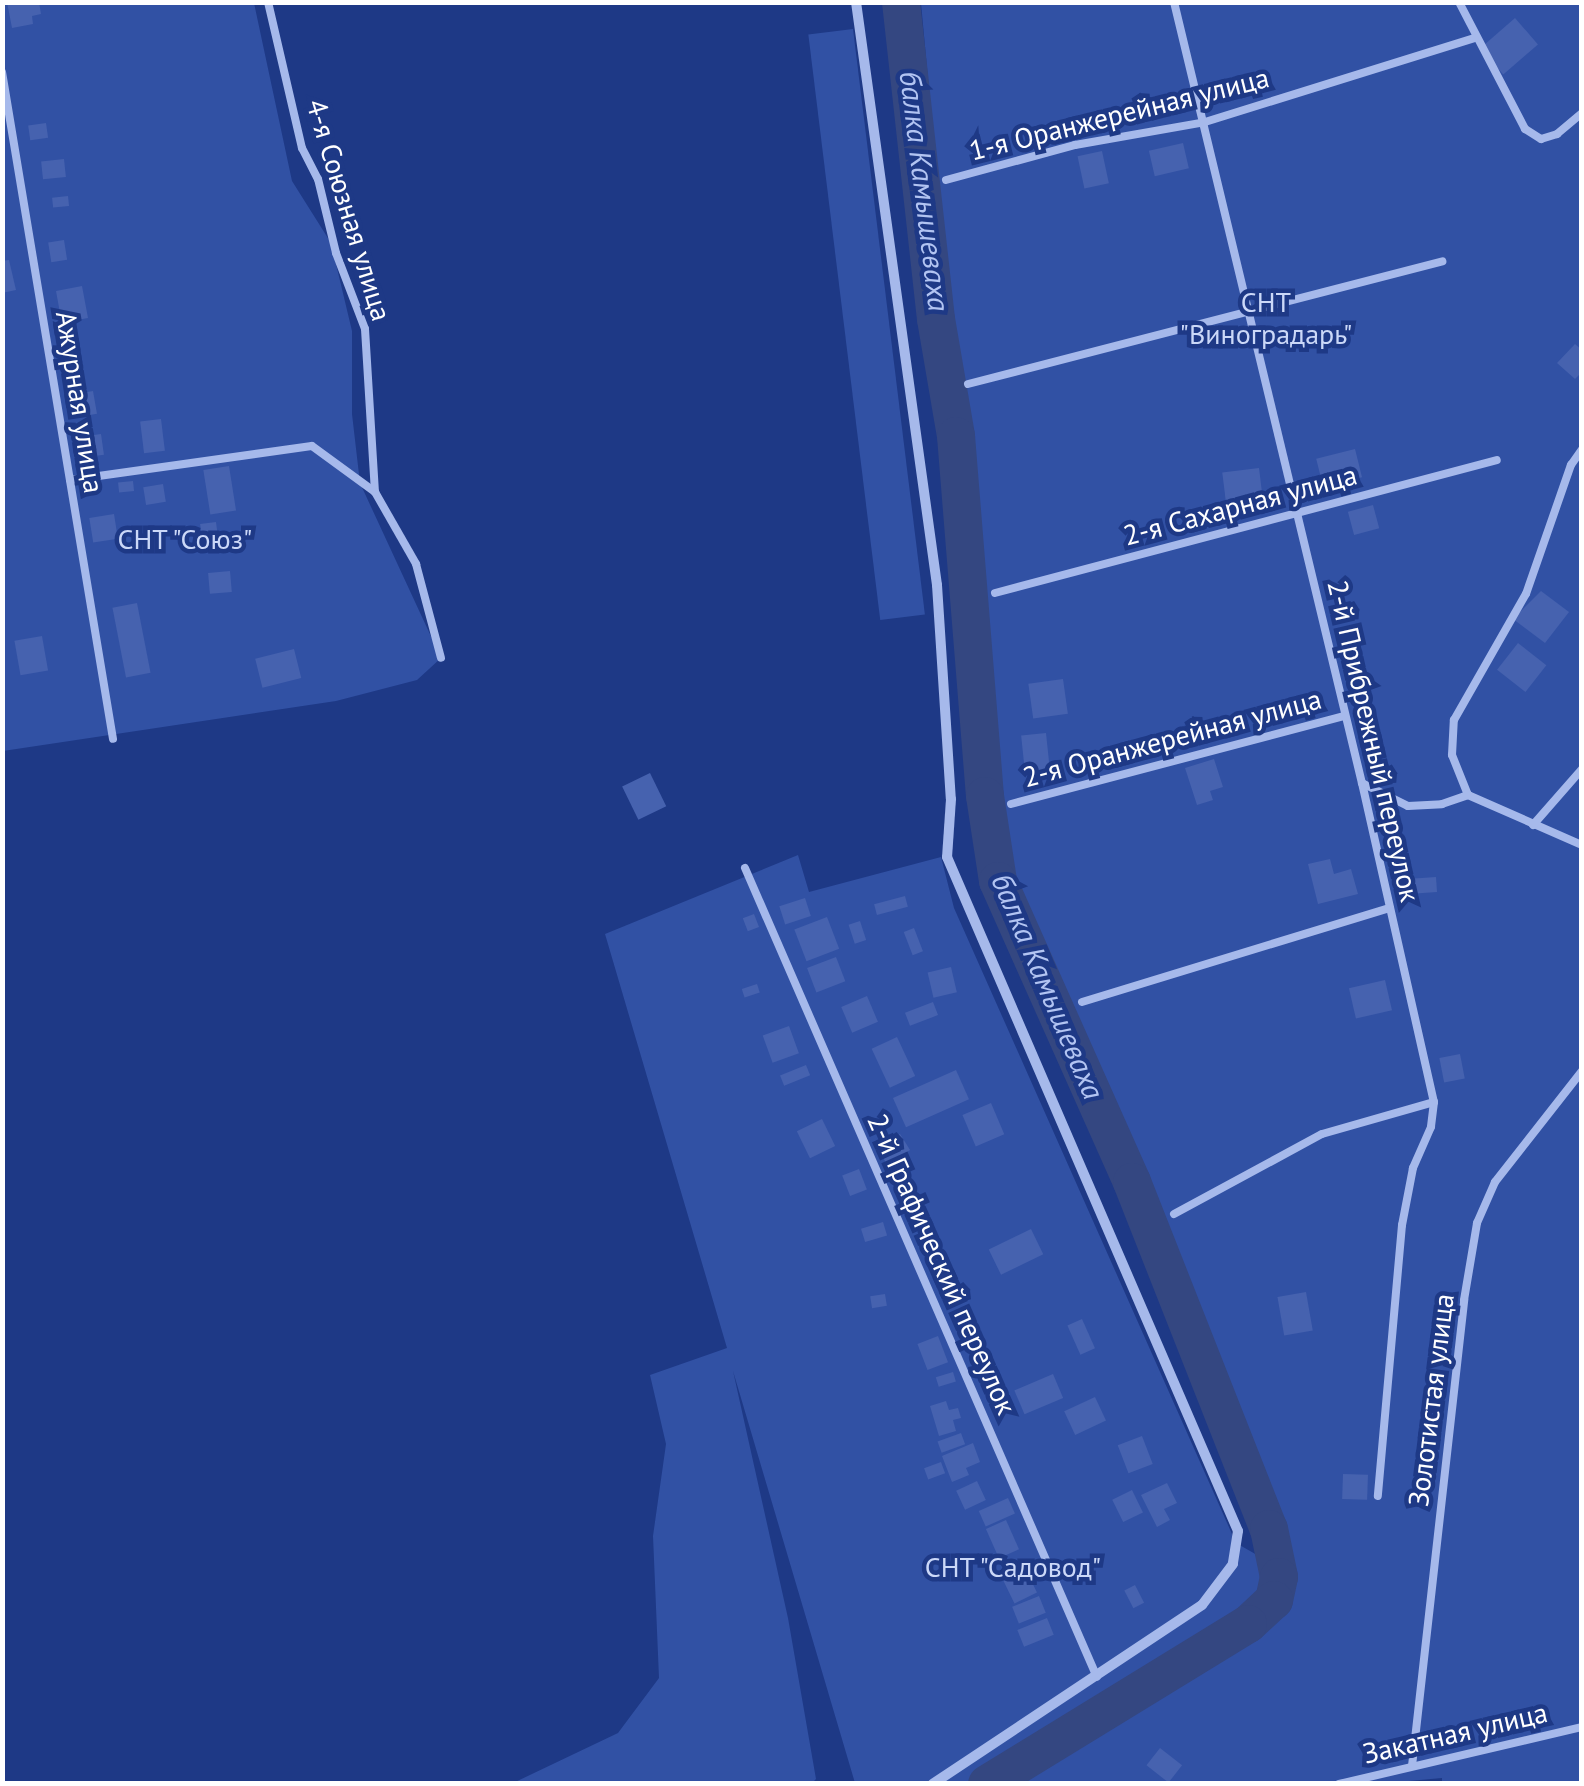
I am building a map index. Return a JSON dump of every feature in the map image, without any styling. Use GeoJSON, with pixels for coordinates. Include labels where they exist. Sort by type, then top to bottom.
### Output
{"type":"FeatureCollection","features":[{"type":"Feature","properties":{"kind":"street"},"geometry":{"type":"LineString","coordinates":[[856,2],[937,585],[951,799],[946,857],[1238,1532],[1233,1564],[1202,1605],[933,1784]]}},
{"type":"Feature","properties":{"kind":"lane","name":"4-я Союзная улица"},"geometry":{"type":"LineString","coordinates":[[268,2],[302,148],[318,179],[336,253],[365,329],[375,492],[416,564],[441,658]]}},
{"type":"Feature","properties":{"kind":"lane","name":"2-й Прибрежный переулок"},"geometry":{"type":"LineString","coordinates":[[1174,2],[1362,783],[1434,1102],[1431,1127],[1413,1168],[1402,1225],[1378,1496]]}},
{"type":"Feature","properties":{"kind":"lane"},"geometry":{"type":"LineString","coordinates":[[1459,2],[1474,38],[1526,129],[1540,139],[1558,134],[1582,113]]}},
{"type":"Feature","properties":{"kind":"lane","name":"1-я Оранжерейная улица"},"geometry":{"type":"LineString","coordinates":[[946,180],[1074,145],[1205,122],[1474,38]]}},
{"type":"Feature","properties":{"kind":"lane","name":"Ажурная улица"},"geometry":{"type":"LineString","coordinates":[[2,72],[113,740]]}},
{"type":"Feature","properties":{"kind":"lane"},"geometry":{"type":"LineString","coordinates":[[968,384],[1442,260]]}},
{"type":"Feature","properties":{"kind":"lane"},"geometry":{"type":"LineString","coordinates":[[70,480],[312,446],[375,492]]}},
{"type":"Feature","properties":{"kind":"lane"},"geometry":{"type":"LineString","coordinates":[[1582,449],[1571,465],[1526,594],[1454,720],[1452,755],[1468,795],[1582,845]]}},
{"type":"Feature","properties":{"kind":"lane","name":"2-я Сахарная улица"},"geometry":{"type":"LineString","coordinates":[[996,594],[1497,460]]}},
{"type":"Feature","properties":{"kind":"lane","name":"2-я Оранжерейная улица"},"geometry":{"type":"LineString","coordinates":[[1011,804],[1345,716]]}},
{"type":"Feature","properties":{"kind":"lane"},"geometry":{"type":"LineString","coordinates":[[1532,825],[1582,769]]}},
{"type":"Feature","properties":{"kind":"lane"},"geometry":{"type":"LineString","coordinates":[[1362,783],[1408,806],[1442,804],[1468,795]]}},
{"type":"Feature","properties":{"kind":"lane","name":"2-й Графический переулок"},"geometry":{"type":"LineString","coordinates":[[744,868],[1097,1678]]}},
{"type":"Feature","properties":{"kind":"lane"},"geometry":{"type":"LineString","coordinates":[[1082,1002],[1390,908]]}},
{"type":"Feature","properties":{"kind":"lane","name":"Золотистая улица"},"geometry":{"type":"LineString","coordinates":[[1412,1766],[1464,1300],[1477,1223],[1494,1182],[1582,1071]]}},
{"type":"Feature","properties":{"kind":"lane"},"geometry":{"type":"LineString","coordinates":[[1174,1214],[1322,1134],[1434,1102]]}},
{"type":"Feature","properties":{"kind":"lane","name":"Закатная улица"},"geometry":{"type":"LineString","coordinates":[[1339,1784],[1582,1727]]}},
{"type":"Feature","properties":{"kind":"green space","name":"СНТ \"Союз\""},"geometry":{"type":"Polygon","coordinates":[[[3,3],[254,3],[292,181],[331,243],[352,331],[352,414],[360,483],[441,658],[417,680],[336,701],[3,751],[3,3]]]}},
{"type":"Feature","properties":{"kind":"green space"},"geometry":{"type":"Polygon","coordinates":[[[921,3],[1581,3],[1581,1783],[1442,1784],[1442,1778],[1376,1784],[855,1783],[733,1371],[788,1618],[816,1779],[811,1784],[511,1784],[618,1733],[659,1678],[653,1536],[666,1444],[650,1375],[727,1348],[605,934],[798,855],[809,892],[941,857],[954,908],[1236,1543],[1285,1571],[1012,878],[994,793],[921,3]]]}},
{"type":"Feature","properties":{"kind":"green space"},"geometry":{"type":"Polygon","coordinates":[[[853,29],[925,615],[880,620],[808,34],[853,29]]]}},
{"type":"Feature","properties":{"kind":"building"},"geometry":{"type":"Polygon","coordinates":[[[7,2],[39,2],[41,14],[32,16],[33,24],[12,28],[7,2]]]}},
{"type":"Feature","properties":{"kind":"building"},"geometry":{"type":"Polygon","coordinates":[[[1515,18],[1538,44],[1503,75],[1480,48],[1515,18]]]}},
{"type":"Feature","properties":{"kind":"building"},"geometry":{"type":"Polygon","coordinates":[[[46,123],[48,138],[30,140],[28,126],[46,123]]]}},
{"type":"Feature","properties":{"kind":"building"},"geometry":{"type":"Polygon","coordinates":[[[1183,143],[1189,168],[1155,176],[1149,151],[1183,143]]]}},
{"type":"Feature","properties":{"kind":"building"},"geometry":{"type":"Polygon","coordinates":[[[1102,151],[1109,183],[1084,188],[1078,156],[1102,151]]]}},
{"type":"Feature","properties":{"kind":"building"},"geometry":{"type":"Polygon","coordinates":[[[64,159],[66,177],[43,179],[41,161],[64,159]]]}},
{"type":"Feature","properties":{"kind":"building"},"geometry":{"type":"Polygon","coordinates":[[[68,196],[69,206],[53,208],[52,198],[68,196]]]}},
{"type":"Feature","properties":{"kind":"building"},"geometry":{"type":"Polygon","coordinates":[[[64,240],[67,260],[51,262],[48,243],[64,240]]]}},
{"type":"Feature","properties":{"kind":"building"},"geometry":{"type":"Polygon","coordinates":[[[9,260],[16,290],[2,293],[2,261],[9,260]]]}},
{"type":"Feature","properties":{"kind":"building"},"geometry":{"type":"Polygon","coordinates":[[[82,286],[88,318],[66,322],[56,291],[82,286]]]}},
{"type":"Feature","properties":{"kind":"building"},"geometry":{"type":"Polygon","coordinates":[[[1575,344],[1582,350],[1582,372],[1575,379],[1557,363],[1575,344]]]}},
{"type":"Feature","properties":{"kind":"building"},"geometry":{"type":"Polygon","coordinates":[[[93,391],[97,414],[72,418],[68,395],[93,391]]]}},
{"type":"Feature","properties":{"kind":"building"},"geometry":{"type":"Polygon","coordinates":[[[161,419],[165,451],[144,453],[140,422],[161,419]]]}},
{"type":"Feature","properties":{"kind":"building"},"geometry":{"type":"Polygon","coordinates":[[[101,434],[104,455],[84,458],[81,437],[101,434]]]}},
{"type":"Feature","properties":{"kind":"building"},"geometry":{"type":"Polygon","coordinates":[[[1355,449],[1362,477],[1323,487],[1316,459],[1355,449]]]}},
{"type":"Feature","properties":{"kind":"building"},"geometry":{"type":"Polygon","coordinates":[[[229,466],[236,510],[210,515],[203,470],[229,466]]]}},
{"type":"Feature","properties":{"kind":"building"},"geometry":{"type":"Polygon","coordinates":[[[1259,468],[1264,510],[1227,514],[1222,473],[1259,468]]]}},
{"type":"Feature","properties":{"kind":"building"},"geometry":{"type":"Polygon","coordinates":[[[133,481],[134,491],[119,493],[118,483],[133,481]]]}},
{"type":"Feature","properties":{"kind":"building"},"geometry":{"type":"Polygon","coordinates":[[[163,484],[166,502],[146,505],[143,487],[163,484]]]}},
{"type":"Feature","properties":{"kind":"building"},"geometry":{"type":"Polygon","coordinates":[[[1373,505],[1379,528],[1354,535],[1348,512],[1373,505]]]}},
{"type":"Feature","properties":{"kind":"building"},"geometry":{"type":"Polygon","coordinates":[[[114,514],[118,539],[93,543],[89,518],[114,514]]]}},
{"type":"Feature","properties":{"kind":"building"},"geometry":{"type":"Polygon","coordinates":[[[216,522],[218,538],[202,540],[200,524],[216,522]]]}},
{"type":"Feature","properties":{"kind":"building"},"geometry":{"type":"Polygon","coordinates":[[[230,571],[232,592],[210,594],[208,573],[230,571]]]}},
{"type":"Feature","properties":{"kind":"building"},"geometry":{"type":"Polygon","coordinates":[[[1541,591],[1569,612],[1545,643],[1513,619],[1541,591]]]}},
{"type":"Feature","properties":{"kind":"building"},"geometry":{"type":"Polygon","coordinates":[[[137,603],[151,673],[126,677],[112,608],[137,603]]]}},
{"type":"Feature","properties":{"kind":"building"},"geometry":{"type":"Polygon","coordinates":[[[42,636],[48,670],[21,675],[14,641],[42,636]]]}},
{"type":"Feature","properties":{"kind":"building"},"geometry":{"type":"Polygon","coordinates":[[[1518,643],[1546,665],[1525,692],[1497,670],[1518,643]]]}},
{"type":"Feature","properties":{"kind":"building"},"geometry":{"type":"Polygon","coordinates":[[[294,649],[301,678],[262,688],[255,659],[294,649]]]}},
{"type":"Feature","properties":{"kind":"building"},"geometry":{"type":"Polygon","coordinates":[[[1063,679],[1068,714],[1033,719],[1028,684],[1063,679]]]}},
{"type":"Feature","properties":{"kind":"building"},"geometry":{"type":"Polygon","coordinates":[[[1046,733],[1050,770],[1025,772],[1021,736],[1046,733]]]}},
{"type":"Feature","properties":{"kind":"building"},"geometry":{"type":"Polygon","coordinates":[[[1214,759],[1223,787],[1210,791],[1213,800],[1197,805],[1185,768],[1214,759]]]}},
{"type":"Feature","properties":{"kind":"building"},"geometry":{"type":"Polygon","coordinates":[[[650,773],[666,806],[638,820],[622,787],[650,773]]]}},
{"type":"Feature","properties":{"kind":"building"},"geometry":{"type":"Polygon","coordinates":[[[1330,859],[1334,874],[1351,869],[1358,894],[1318,904],[1308,864],[1330,859]]]}},
{"type":"Feature","properties":{"kind":"building"},"geometry":{"type":"Polygon","coordinates":[[[1436,877],[1437,892],[1412,894],[1411,879],[1436,877]]]}},
{"type":"Feature","properties":{"kind":"building"},"geometry":{"type":"Polygon","coordinates":[[[905,896],[908,907],[877,915],[874,904],[905,896]]]}},
{"type":"Feature","properties":{"kind":"building"},"geometry":{"type":"Polygon","coordinates":[[[805,898],[811,916],[785,924],[779,906],[805,898]]]}},
{"type":"Feature","properties":{"kind":"building"},"geometry":{"type":"Polygon","coordinates":[[[754,914],[759,927],[748,931],[743,918],[754,914]]]}},
{"type":"Feature","properties":{"kind":"building"},"geometry":{"type":"Polygon","coordinates":[[[827,917],[839,949],[807,961],[794,930],[827,917]]]}},
{"type":"Feature","properties":{"kind":"building"},"geometry":{"type":"Polygon","coordinates":[[[860,921],[866,940],[855,944],[849,925],[860,921]]]}},
{"type":"Feature","properties":{"kind":"building"},"geometry":{"type":"Polygon","coordinates":[[[914,928],[923,951],[913,955],[904,932],[914,928]]]}},
{"type":"Feature","properties":{"kind":"building"},"geometry":{"type":"Polygon","coordinates":[[[836,957],[845,981],[816,992],[807,968],[836,957]]]}},
{"type":"Feature","properties":{"kind":"building"},"geometry":{"type":"Polygon","coordinates":[[[951,967],[957,992],[933,998],[928,972],[951,967]]]}},
{"type":"Feature","properties":{"kind":"building"},"geometry":{"type":"Polygon","coordinates":[[[1385,980],[1392,1010],[1356,1019],[1349,988],[1385,980]]]}},
{"type":"Feature","properties":{"kind":"building"},"geometry":{"type":"Polygon","coordinates":[[[757,984],[760,993],[745,998],[742,989],[757,984]]]}},
{"type":"Feature","properties":{"kind":"building"},"geometry":{"type":"Polygon","coordinates":[[[867,996],[878,1022],[852,1033],[841,1007],[867,996]]]}},
{"type":"Feature","properties":{"kind":"building"},"geometry":{"type":"Polygon","coordinates":[[[933,1002],[938,1015],[910,1026],[905,1013],[933,1002]]]}},
{"type":"Feature","properties":{"kind":"building"},"geometry":{"type":"Polygon","coordinates":[[[789,1026],[799,1053],[773,1063],[763,1036],[789,1026]]]}},
{"type":"Feature","properties":{"kind":"building"},"geometry":{"type":"Polygon","coordinates":[[[897,1037],[915,1076],[890,1088],[872,1049],[897,1037]]]}},
{"type":"Feature","properties":{"kind":"building"},"geometry":{"type":"Polygon","coordinates":[[[1460,1054],[1465,1079],[1444,1083],[1439,1058],[1460,1054]]]}},
{"type":"Feature","properties":{"kind":"building"},"geometry":{"type":"Polygon","coordinates":[[[806,1065],[810,1075],[784,1086],[780,1075],[806,1065]]]}},
{"type":"Feature","properties":{"kind":"building"},"geometry":{"type":"Polygon","coordinates":[[[956,1070],[969,1099],[906,1127],[893,1098],[956,1070]]]}},
{"type":"Feature","properties":{"kind":"building"},"geometry":{"type":"Polygon","coordinates":[[[991,1103],[1004,1134],[976,1146],[962,1115],[991,1103]]]}},
{"type":"Feature","properties":{"kind":"building"},"geometry":{"type":"Polygon","coordinates":[[[822,1119],[835,1146],[810,1158],[797,1131],[822,1119]]]}},
{"type":"Feature","properties":{"kind":"building"},"geometry":{"type":"Polygon","coordinates":[[[900,1134],[910,1150],[887,1164],[877,1148],[900,1134]]]}},
{"type":"Feature","properties":{"kind":"building"},"geometry":{"type":"Polygon","coordinates":[[[859,1169],[867,1190],[850,1196],[842,1175],[859,1169]]]}},
{"type":"Feature","properties":{"kind":"building"},"geometry":{"type":"Polygon","coordinates":[[[883,1222],[887,1235],[865,1242],[861,1229],[883,1222]]]}},
{"type":"Feature","properties":{"kind":"building"},"geometry":{"type":"Polygon","coordinates":[[[1031,1229],[1043,1254],[1001,1275],[989,1250],[1031,1229]]]}},
{"type":"Feature","properties":{"kind":"building"},"geometry":{"type":"Polygon","coordinates":[[[1306,1292],[1313,1330],[1284,1335],[1277,1297],[1306,1292]]]}},
{"type":"Feature","properties":{"kind":"building"},"geometry":{"type":"Polygon","coordinates":[[[885,1294],[887,1306],[872,1308],[870,1296],[885,1294]]]}},
{"type":"Feature","properties":{"kind":"building"},"geometry":{"type":"Polygon","coordinates":[[[1082,1319],[1095,1348],[1080,1355],[1067,1326],[1082,1319]]]}},
{"type":"Feature","properties":{"kind":"building"},"geometry":{"type":"Polygon","coordinates":[[[938,1336],[948,1362],[927,1370],[917,1344],[938,1336]]]}},
{"type":"Feature","properties":{"kind":"building"},"geometry":{"type":"Polygon","coordinates":[[[953,1372],[956,1382],[939,1387],[936,1377],[953,1372]]]}},
{"type":"Feature","properties":{"kind":"building"},"geometry":{"type":"Polygon","coordinates":[[[1053,1374],[1063,1398],[1024,1414],[1014,1390],[1053,1374]]]}},
{"type":"Feature","properties":{"kind":"building"},"geometry":{"type":"Polygon","coordinates":[[[1095,1397],[1106,1421],[1075,1435],[1064,1411],[1095,1397]]]}},
{"type":"Feature","properties":{"kind":"building"},"geometry":{"type":"Polygon","coordinates":[[[946,1401],[949,1410],[958,1408],[961,1418],[953,1420],[956,1431],[939,1436],[930,1406],[946,1401]]]}},
{"type":"Feature","properties":{"kind":"building"},"geometry":{"type":"Polygon","coordinates":[[[961,1433],[965,1444],[942,1453],[938,1442],[961,1433]]]}},
{"type":"Feature","properties":{"kind":"building"},"geometry":{"type":"Polygon","coordinates":[[[1142,1436],[1153,1464],[1128,1473],[1118,1445],[1142,1436]]]}},
{"type":"Feature","properties":{"kind":"building"},"geometry":{"type":"Polygon","coordinates":[[[973,1443],[980,1462],[966,1468],[969,1475],[952,1482],[942,1456],[973,1443]]]}},
{"type":"Feature","properties":{"kind":"building"},"geometry":{"type":"Polygon","coordinates":[[[941,1462],[945,1473],[928,1479],[924,1468],[941,1462]]]}},
{"type":"Feature","properties":{"kind":"building"},"geometry":{"type":"Polygon","coordinates":[[[1343,1474],[1368,1475],[1367,1500],[1342,1499],[1343,1474]]]}},
{"type":"Feature","properties":{"kind":"building"},"geometry":{"type":"Polygon","coordinates":[[[977,1481],[986,1500],[965,1510],[956,1491],[977,1481]]]}},
{"type":"Feature","properties":{"kind":"building"},"geometry":{"type":"Polygon","coordinates":[[[1167,1483],[1177,1503],[1164,1509],[1170,1520],[1157,1527],[1141,1495],[1167,1483]]]}},
{"type":"Feature","properties":{"kind":"building"},"geometry":{"type":"Polygon","coordinates":[[[1132,1490],[1143,1512],[1123,1522],[1112,1500],[1132,1490]]]}},
{"type":"Feature","properties":{"kind":"building"},"geometry":{"type":"Polygon","coordinates":[[[1008,1498],[1015,1514],[986,1527],[979,1511],[1008,1498]]]}},
{"type":"Feature","properties":{"kind":"building"},"geometry":{"type":"Polygon","coordinates":[[[1006,1520],[1019,1549],[999,1558],[986,1529],[1006,1520]]]}},
{"type":"Feature","properties":{"kind":"building"},"geometry":{"type":"Polygon","coordinates":[[[1026,1570],[1037,1592],[1014,1603],[1004,1581],[1026,1570]]]}},
{"type":"Feature","properties":{"kind":"building"},"geometry":{"type":"Polygon","coordinates":[[[1135,1585],[1144,1603],[1133,1608],[1124,1590],[1135,1585]]]}},
{"type":"Feature","properties":{"kind":"building"},"geometry":{"type":"Polygon","coordinates":[[[1039,1596],[1046,1613],[1019,1624],[1012,1607],[1039,1596]]]}},
{"type":"Feature","properties":{"kind":"building"},"geometry":{"type":"Polygon","coordinates":[[[1047,1618],[1054,1635],[1024,1647],[1017,1630],[1047,1618]]]}},
{"type":"Feature","properties":{"kind":"building"},"geometry":{"type":"Polygon","coordinates":[[[1160,1748],[1182,1765],[1169,1783],[1146,1765],[1160,1748]]]}},
{"type":"Feature","properties":{"kind":"waterway","name":"балка Камышеваха"},"geometry":{"type":"LineString","coordinates":[[901,2],[936,319],[956,436],[985,796],[998,881],[1132,1182],[1269,1529],[1279,1577],[1274,1600],[1248,1624],[987,1784]]}},
{"type":"Feature","properties":{"kind":"park label","name":"СНТ \"Виноградарь\""},"geometry":{"type":"Point","coordinates":[1266,318]}},
{"type":"Feature","properties":{"kind":"park label","name":"СНТ \"Садовод\""},"geometry":{"type":"Point","coordinates":[1013,1567]}}]}
